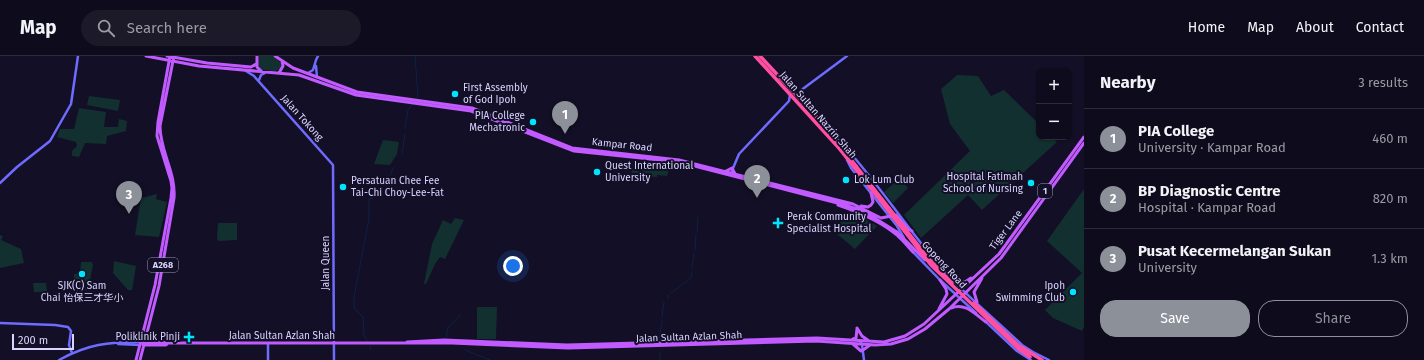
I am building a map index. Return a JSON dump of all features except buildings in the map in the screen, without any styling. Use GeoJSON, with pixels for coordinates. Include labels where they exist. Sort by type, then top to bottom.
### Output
{"type":"FeatureCollection","features":[{"type":"Feature","properties":{"kind":"highway","name":"Jalan Sultan Nazrin Shah"},"geometry":{"type":"LineString","coordinates":[[755,56],[792,93],[798,96],[831,133],[855,166]]}},
{"type":"Feature","properties":{"kind":"highway","name":"Jalan Sultan Nazrin Shah"},"geometry":{"type":"LineString","coordinates":[[760,56],[792,93],[796,100],[855,166]]}},
{"type":"Feature","properties":{"kind":"highway","name":"Gopeng Road"},"geometry":{"type":"LineString","coordinates":[[855,166],[931,265],[1020,348],[1036,360]]}},
{"type":"Feature","properties":{"kind":"highway","name":"Gopeng Road"},"geometry":{"type":"LineString","coordinates":[[855,166],[928,258],[1020,348]]}},
{"type":"Feature","properties":{"kind":"highway"},"geometry":{"type":"LineString","coordinates":[[1020,348],[1042,360]]}},
{"type":"Feature","properties":{"kind":"main road"},"geometry":{"type":"LineString","coordinates":[[146,56],[247,67],[253,67],[256,64]]}},
{"type":"Feature","properties":{"kind":"main road"},"geometry":{"type":"LineString","coordinates":[[257,56],[256,64],[258,69],[262,72]]}},
{"type":"Feature","properties":{"kind":"main road","name":"Kampar Road"},"geometry":{"type":"LineString","coordinates":[[275,56],[292,68],[357,92],[472,108],[575,149],[679,160],[845,205],[865,212],[897,232],[931,265]]}},
{"type":"Feature","properties":{"kind":"main road"},"geometry":{"type":"LineString","coordinates":[[166,58],[170,66],[176,63],[174,58]]}},
{"type":"Feature","properties":{"kind":"main road","name":"Kampar Road"},"geometry":{"type":"LineString","coordinates":[[174,58],[199,66],[279,73],[304,77],[356,95],[470,110],[571,150],[679,162],[853,204],[881,218],[895,215],[898,216],[908,229],[912,231]]}},
{"type":"Feature","properties":{"kind":"main road","name":"A268"},"geometry":{"type":"LineString","coordinates":[[136,360],[140,343],[159,286],[174,198],[174,180],[160,136],[161,118],[170,66],[174,58]]}},
{"type":"Feature","properties":{"kind":"main road"},"geometry":{"type":"LineString","coordinates":[[279,73],[283,66],[282,61]]}},
{"type":"Feature","properties":{"kind":"main road","name":"Tiger Lane"},"geometry":{"type":"LineString","coordinates":[[962,289],[999,254],[1084,137]]}},
{"type":"Feature","properties":{"kind":"main road","name":"Tiger Lane"},"geometry":{"type":"LineString","coordinates":[[966,292],[1001,258],[1084,143]]}},
{"type":"Feature","properties":{"kind":"main road"},"geometry":{"type":"LineString","coordinates":[[621,153],[629,155],[630,157]]}},
{"type":"Feature","properties":{"kind":"main road"},"geometry":{"type":"LineString","coordinates":[[724,173],[732,168],[736,176]]}},
{"type":"Feature","properties":{"kind":"main road"},"geometry":{"type":"LineString","coordinates":[[853,204],[866,207],[871,206],[873,202],[871,193]]}},
{"type":"Feature","properties":{"kind":"main road"},"geometry":{"type":"LineString","coordinates":[[830,202],[857,211],[886,227],[901,238],[913,252]]}},
{"type":"Feature","properties":{"kind":"main road"},"geometry":{"type":"LineString","coordinates":[[946,273],[962,283],[979,273]]}},
{"type":"Feature","properties":{"kind":"main road"},"geometry":{"type":"LineString","coordinates":[[976,302],[974,292],[984,275]]}},
{"type":"Feature","properties":{"kind":"main road"},"geometry":{"type":"LineString","coordinates":[[939,311],[947,294],[941,280]]}},
{"type":"Feature","properties":{"kind":"main road","name":"Jalan Sultan Azlan Shah"},"geometry":{"type":"LineString","coordinates":[[870,343],[891,341],[920,328],[962,289]]}},
{"type":"Feature","properties":{"kind":"main road","name":"Jalan Sultan Azlan Shah"},"geometry":{"type":"LineString","coordinates":[[140,343],[452,343],[568,348],[816,341],[853,344],[891,344],[912,337],[925,329],[949,309],[966,292]]}},
{"type":"Feature","properties":{"kind":"main road"},"geometry":{"type":"LineString","coordinates":[[949,309],[957,306],[963,306],[986,322]]}},
{"type":"Feature","properties":{"kind":"main road"},"geometry":{"type":"LineString","coordinates":[[849,340],[856,338],[857,328],[862,336],[870,343],[862,350],[853,344]]}},
{"type":"Feature","properties":{"kind":"main road","name":"Jalan Sultan Azlan Shah"},"geometry":{"type":"LineString","coordinates":[[396,344],[433,340],[567,345],[816,338],[849,340],[861,343]]}},
{"type":"Feature","properties":{"kind":"main road"},"geometry":{"type":"LineString","coordinates":[[416,344],[430,342],[433,340],[452,343]]}},
{"type":"Feature","properties":{"kind":"main road"},"geometry":{"type":"LineString","coordinates":[[670,342],[695,343],[698,345]]}},
{"type":"Feature","properties":{"kind":"main road","name":"A268"},"geometry":{"type":"LineString","coordinates":[[140,343],[140,360]]}},
{"type":"Feature","properties":{"kind":"street"},"geometry":{"type":"LineString","coordinates":[[0,183],[17,167],[50,141],[71,105],[79,56]]}},
{"type":"Feature","properties":{"kind":"street"},"geometry":{"type":"LineString","coordinates":[[305,73],[312,71],[318,56],[315,71],[317,77]]}},
{"type":"Feature","properties":{"kind":"street"},"geometry":{"type":"LineString","coordinates":[[730,173],[739,154],[789,101],[792,93],[800,91],[847,56]]}},
{"type":"Feature","properties":{"kind":"street","name":"Jalan Tokong"},"geometry":{"type":"LineString","coordinates":[[246,70],[259,81],[333,165]]}},
{"type":"Feature","properties":{"kind":"street"},"geometry":{"type":"LineString","coordinates":[[259,81],[260,75],[267,72]]}},
{"type":"Feature","properties":{"kind":"street"},"geometry":{"type":"LineString","coordinates":[[798,96],[800,91]]}},
{"type":"Feature","properties":{"kind":"street"},"geometry":{"type":"LineString","coordinates":[[789,101],[796,100]]}},
{"type":"Feature","properties":{"kind":"street"},"geometry":{"type":"LineString","coordinates":[[831,133],[870,178],[946,273],[1022,345],[1049,360]]}},
{"type":"Feature","properties":{"kind":"street"},"geometry":{"type":"LineString","coordinates":[[845,156],[851,168],[889,216],[913,252],[956,295],[1017,351],[1030,360]]}},
{"type":"Feature","properties":{"kind":"street","name":"Jalan Queen"},"geometry":{"type":"LineString","coordinates":[[333,165],[334,360]]}},
{"type":"Feature","properties":{"kind":"street"},"geometry":{"type":"LineString","coordinates":[[941,280],[948,285],[953,283],[942,268]]}},
{"type":"Feature","properties":{"kind":"street"},"geometry":{"type":"LineString","coordinates":[[971,308],[970,304],[972,302],[976,302]]}},
{"type":"Feature","properties":{"kind":"street"},"geometry":{"type":"LineString","coordinates":[[0,323],[68,326],[71,329],[69,345],[72,353]]}},
{"type":"Feature","properties":{"kind":"street"},"geometry":{"type":"LineString","coordinates":[[59,360],[72,353],[94,345],[140,343]]}},
{"type":"Feature","properties":{"kind":"street"},"geometry":{"type":"LineString","coordinates":[[861,343],[863,360]]}},
{"type":"Feature","properties":{"kind":"street"},"geometry":{"type":"LineString","coordinates":[[268,344],[268,360]]}},
{"type":"Feature","properties":{"kind":"green space"},"geometry":{"type":"Polygon","coordinates":[[[259,56],[273,56],[281,63],[281,69],[275,71],[261,70],[258,65],[259,56]]]}},
{"type":"Feature","properties":{"kind":"green space"},"geometry":{"type":"Polygon","coordinates":[[[957,75],[978,76],[991,96],[1004,90],[1036,121],[1036,140],[1055,140],[1057,142],[982,210],[968,195],[921,238],[904,215],[970,151],[950,124],[941,89],[957,75]]]}},
{"type":"Feature","properties":{"kind":"green space"},"geometry":{"type":"Polygon","coordinates":[[[89,96],[120,100],[118,111],[87,105],[89,96]]]}},
{"type":"Feature","properties":{"kind":"green space"},"geometry":{"type":"Polygon","coordinates":[[[79,108],[106,112],[104,127],[118,127],[119,119],[127,121],[126,131],[107,136],[106,144],[85,143],[79,157],[72,156],[72,151],[77,146],[76,142],[57,137],[60,129],[74,129],[79,108]]]}},
{"type":"Feature","properties":{"kind":"green space"},"geometry":{"type":"Polygon","coordinates":[[[383,140],[399,142],[397,154],[390,165],[374,164],[383,140]]]}},
{"type":"Feature","properties":{"kind":"green space"},"geometry":{"type":"Polygon","coordinates":[[[633,163],[670,166],[667,176],[657,175],[657,177],[631,175],[633,163]]]}},
{"type":"Feature","properties":{"kind":"green space"},"geometry":{"type":"Polygon","coordinates":[[[900,178],[908,188],[893,203],[884,192],[900,178]]]}},
{"type":"Feature","properties":{"kind":"green space"},"geometry":{"type":"Polygon","coordinates":[[[1084,189],[1084,327],[1082,331],[1053,318],[1045,310],[1082,273],[1047,241],[1084,189]]]}},
{"type":"Feature","properties":{"kind":"green space"},"geometry":{"type":"Polygon","coordinates":[[[157,194],[156,199],[167,202],[159,237],[135,235],[141,198],[157,194]]]}},
{"type":"Feature","properties":{"kind":"green space"},"geometry":{"type":"Polygon","coordinates":[[[850,211],[877,226],[855,249],[832,230],[850,211]]]}},
{"type":"Feature","properties":{"kind":"green space"},"geometry":{"type":"Polygon","coordinates":[[[455,218],[464,220],[445,259],[440,257],[435,264],[426,284],[424,284],[432,244],[443,220],[451,224],[455,218]]]}},
{"type":"Feature","properties":{"kind":"green space"},"geometry":{"type":"Polygon","coordinates":[[[218,223],[237,223],[237,240],[219,241],[217,239],[218,223]]]}},
{"type":"Feature","properties":{"kind":"green space"},"geometry":{"type":"Polygon","coordinates":[[[0,235],[3,236],[1,240],[21,249],[24,263],[0,268],[0,235]]]}},
{"type":"Feature","properties":{"kind":"green space"},"geometry":{"type":"Polygon","coordinates":[[[114,261],[136,266],[132,290],[128,290],[113,273],[114,261]]]}},
{"type":"Feature","properties":{"kind":"green space"},"geometry":{"type":"Polygon","coordinates":[[[81,262],[92,262],[93,265],[88,290],[73,290],[74,274],[80,274],[81,262]]]}},
{"type":"Feature","properties":{"kind":"green space"},"geometry":{"type":"Polygon","coordinates":[[[33,283],[46,283],[47,292],[34,292],[33,283]]]}},
{"type":"Feature","properties":{"kind":"green space"},"geometry":{"type":"Polygon","coordinates":[[[477,307],[497,307],[496,339],[477,339],[477,307]]]}},
{"type":"Feature","properties":{"kind":"waterway"},"geometry":{"type":"LineString","coordinates":[[415,56],[417,98]]}},
{"type":"Feature","properties":{"kind":"waterway"},"geometry":{"type":"LineString","coordinates":[[405,128],[408,110],[412,105]]}},
{"type":"Feature","properties":{"kind":"waterway"},"geometry":{"type":"LineString","coordinates":[[402,154],[405,134]]}},
{"type":"Feature","properties":{"kind":"waterway"},"geometry":{"type":"LineString","coordinates":[[386,187],[393,168]]}},
{"type":"Feature","properties":{"kind":"waterway"},"geometry":{"type":"LineString","coordinates":[[367,341],[364,335],[363,317],[354,308],[354,297],[369,219],[369,199],[377,197]]}},
{"type":"Feature","properties":{"kind":"waterway"},"geometry":{"type":"LineString","coordinates":[[697,231],[698,217]]}},
{"type":"Feature","properties":{"kind":"waterway"},"geometry":{"type":"LineString","coordinates":[[695,250],[696,234]]}},
{"type":"Feature","properties":{"kind":"waterway"},"geometry":{"type":"LineString","coordinates":[[692,268],[694,253]]}},
{"type":"Feature","properties":{"kind":"waterway"},"geometry":{"type":"LineString","coordinates":[[671,293],[691,278],[692,272]]}},
{"type":"Feature","properties":{"kind":"waterway"},"geometry":{"type":"LineString","coordinates":[[662,317],[664,302]]}},
{"type":"Feature","properties":{"kind":"waterway"},"geometry":{"type":"LineString","coordinates":[[446,338],[448,328],[461,314]]}},
{"type":"Feature","properties":{"kind":"waterway"},"geometry":{"type":"LineString","coordinates":[[659,340],[662,321]]}},
{"type":"Feature","properties":{"kind":"waterway"},"geometry":{"type":"LineString","coordinates":[[370,346],[371,350]]}},
{"type":"Feature","properties":{"kind":"waterway"},"geometry":{"type":"LineString","coordinates":[[465,350],[490,360]]}},
{"type":"Feature","properties":{"kind":"waterway"},"geometry":{"type":"LineString","coordinates":[[660,353],[660,360]]}},
{"type":"Feature","properties":{"kind":"place","name":"First Assembly of God Ipoh"},"geometry":{"type":"Point","coordinates":[455,94]}},
{"type":"Feature","properties":{"kind":"place","name":"PIA College Mechatronic"},"geometry":{"type":"Point","coordinates":[533,122]}},
{"type":"Feature","properties":{"kind":"place","name":"PIA College"},"geometry":{"type":"Point","coordinates":[565,134]}},
{"type":"Feature","properties":{"kind":"place","name":"Quest International University"},"geometry":{"type":"Point","coordinates":[597,172]}},
{"type":"Feature","properties":{"kind":"place","name":"Lok Lum Club"},"geometry":{"type":"Point","coordinates":[846,180]}},
{"type":"Feature","properties":{"kind":"place","name":"Hospital Fatimah School of Nursing"},"geometry":{"type":"Point","coordinates":[1031,183]}},
{"type":"Feature","properties":{"kind":"place","name":"Persatuan Chee Fee Tai-Chi Choy-Lee-Fat"},"geometry":{"type":"Point","coordinates":[343,187]}},
{"type":"Feature","properties":{"kind":"place","name":"BP Diagnostic Centre"},"geometry":{"type":"Point","coordinates":[757,198]}},
{"type":"Feature","properties":{"kind":"place","name":"Pusat Kecermelangan Sukan"},"geometry":{"type":"Point","coordinates":[129,214]}},
{"type":"Feature","properties":{"kind":"place","name":"Perak Community Specialist Hospital"},"geometry":{"type":"Point","coordinates":[778,223]}},
{"type":"Feature","properties":{"kind":"place","name":"SJK(C) Sam Chai 怡保三才华小"},"geometry":{"type":"Point","coordinates":[82,274]}},
{"type":"Feature","properties":{"kind":"place","name":"Ipoh Swimming Club"},"geometry":{"type":"Point","coordinates":[1073,292]}},
{"type":"Feature","properties":{"kind":"place","name":"Poliklinik Pinji"},"geometry":{"type":"Point","coordinates":[189,337]}}]}
